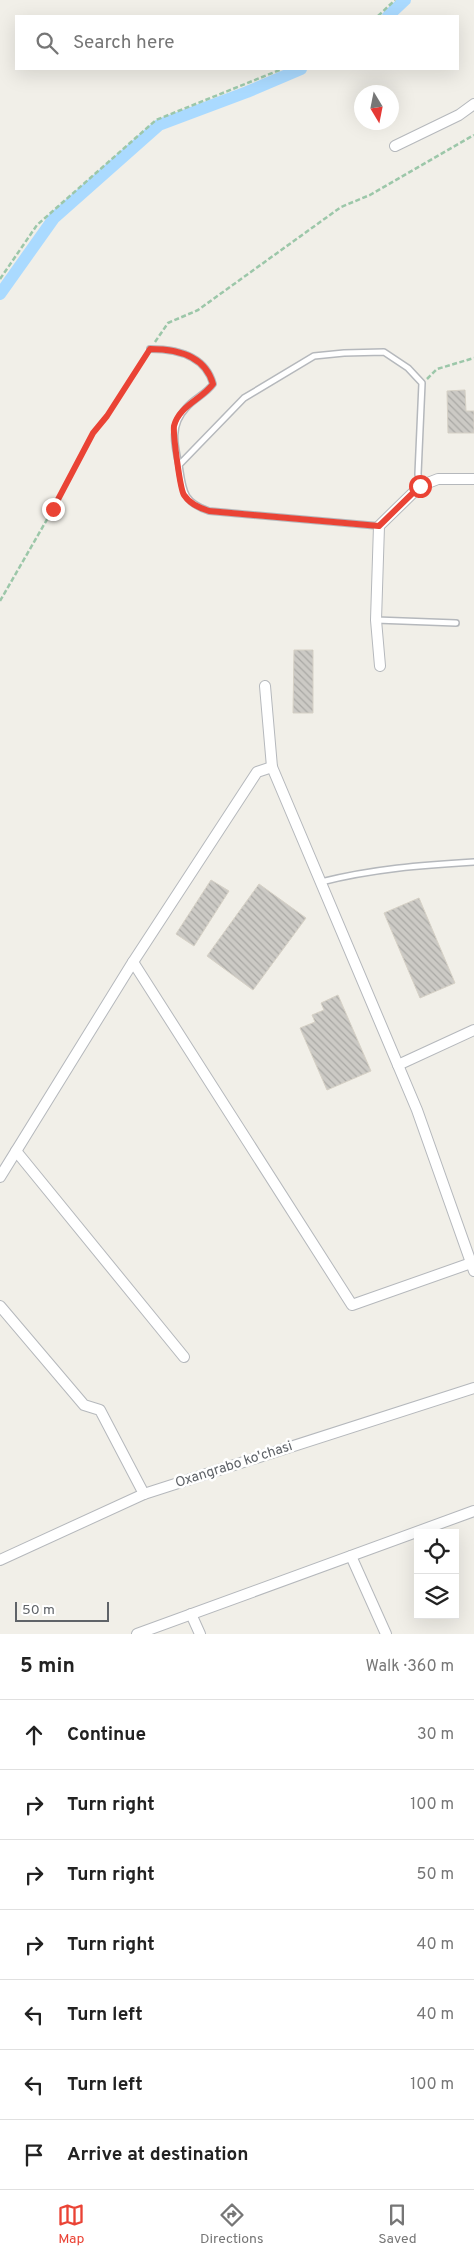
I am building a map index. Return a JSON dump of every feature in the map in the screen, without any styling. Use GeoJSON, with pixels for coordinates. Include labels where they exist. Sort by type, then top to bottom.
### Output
{"type":"FeatureCollection","features":[{"type":"Feature","properties":{"kind":"street"},"geometry":{"type":"LineString","coordinates":[[395,146],[459,115],[474,104]]}},
{"type":"Feature","properties":{"kind":"street"},"geometry":{"type":"LineString","coordinates":[[380,666],[376,620],[379,526],[420,486],[438,479],[474,479]]}},
{"type":"Feature","properties":{"kind":"street"},"geometry":{"type":"LineString","coordinates":[[133,962],[352,1305],[473,1265],[417,1110],[272,767],[265,686]]}},
{"type":"Feature","properties":{"kind":"street"},"geometry":{"type":"LineString","coordinates":[[0,1177],[133,962],[257,772],[272,767]]}},
{"type":"Feature","properties":{"kind":"street"},"geometry":{"type":"LineString","coordinates":[[398,1065],[474,1030]]}},
{"type":"Feature","properties":{"kind":"street"},"geometry":{"type":"LineString","coordinates":[[16,1151],[184,1357]]}},
{"type":"Feature","properties":{"kind":"street"},"geometry":{"type":"LineString","coordinates":[[0,1306],[84,1405],[100,1410],[144,1494]]}},
{"type":"Feature","properties":{"kind":"street","name":"Oxangrabo ko'chasi"},"geometry":{"type":"LineString","coordinates":[[0,1560],[144,1494],[474,1388]]}},
{"type":"Feature","properties":{"kind":"street"},"geometry":{"type":"LineString","coordinates":[[137,1634],[474,1511]]}},
{"type":"Feature","properties":{"kind":"street"},"geometry":{"type":"LineString","coordinates":[[351,1556],[386,1634]]}},
{"type":"Feature","properties":{"kind":"street"},"geometry":{"type":"LineString","coordinates":[[191,1614],[200,1634]]}},
{"type":"Feature","properties":{"kind":"lane"},"geometry":{"type":"LineString","coordinates":[[150,349],[169,349],[196,358],[210,373],[213,384],[207,393],[186,407],[174,426],[174,446],[183,494],[195,506],[209,511],[379,526]]}},
{"type":"Feature","properties":{"kind":"lane"},"geometry":{"type":"LineString","coordinates":[[179,465],[244,398],[314,356],[384,352],[408,368],[422,383],[418,474],[420,486]]}},
{"type":"Feature","properties":{"kind":"lane"},"geometry":{"type":"LineString","coordinates":[[376,620],[456,623]]}},
{"type":"Feature","properties":{"kind":"lane"},"geometry":{"type":"LineString","coordinates":[[321,882],[354,874],[418,866],[474,862]]}},
{"type":"Feature","properties":{"kind":"path"},"geometry":{"type":"LineString","coordinates":[[379,15],[395,0]]}},
{"type":"Feature","properties":{"kind":"path"},"geometry":{"type":"LineString","coordinates":[[0,279],[37,225],[156,120],[280,70]]}},
{"type":"Feature","properties":{"kind":"path"},"geometry":{"type":"LineString","coordinates":[[0,601],[53,509],[93,433],[107,416],[168,323],[198,310],[341,207],[370,195],[474,135]]}},
{"type":"Feature","properties":{"kind":"path"},"geometry":{"type":"LineString","coordinates":[[422,383],[437,369],[474,358]]}},
{"type":"Feature","properties":{"kind":"building"},"geometry":{"type":"Polygon","coordinates":[[[465,390],[466,411],[474,411],[474,433],[448,433],[447,391],[465,390]]]}},
{"type":"Feature","properties":{"kind":"building"},"geometry":{"type":"Polygon","coordinates":[[[294,650],[313,650],[313,713],[293,713],[294,650]]]}},
{"type":"Feature","properties":{"kind":"building"},"geometry":{"type":"Polygon","coordinates":[[[211,880],[229,891],[194,946],[176,934],[211,880]]]}},
{"type":"Feature","properties":{"kind":"building"},"geometry":{"type":"Polygon","coordinates":[[[259,884],[306,918],[253,990],[207,956],[259,884]]]}},
{"type":"Feature","properties":{"kind":"building"},"geometry":{"type":"Polygon","coordinates":[[[419,898],[455,983],[420,998],[384,913],[419,898]]]}},
{"type":"Feature","properties":{"kind":"building"},"geometry":{"type":"Polygon","coordinates":[[[338,995],[371,1071],[327,1090],[300,1028],[315,1022],[312,1015],[324,1010],[321,1003],[338,995]]]}},
{"type":"Feature","properties":{"kind":"waterway"},"geometry":{"type":"LineString","coordinates":[[389,15],[405,0]]}},
{"type":"Feature","properties":{"kind":"waterway"},"geometry":{"type":"LineString","coordinates":[[0,294],[54,218],[159,125],[247,92],[299,70]]}},
{"type":"Feature","properties":{"kind":"route"},"geometry":{"type":"LineString","coordinates":[[53,509],[93,433],[107,416],[150,349],[169,349],[196,358],[210,373],[213,384],[207,393],[186,407],[174,426],[174,446],[183,494],[195,506],[209,511],[379,526],[420,486]]}}]}
